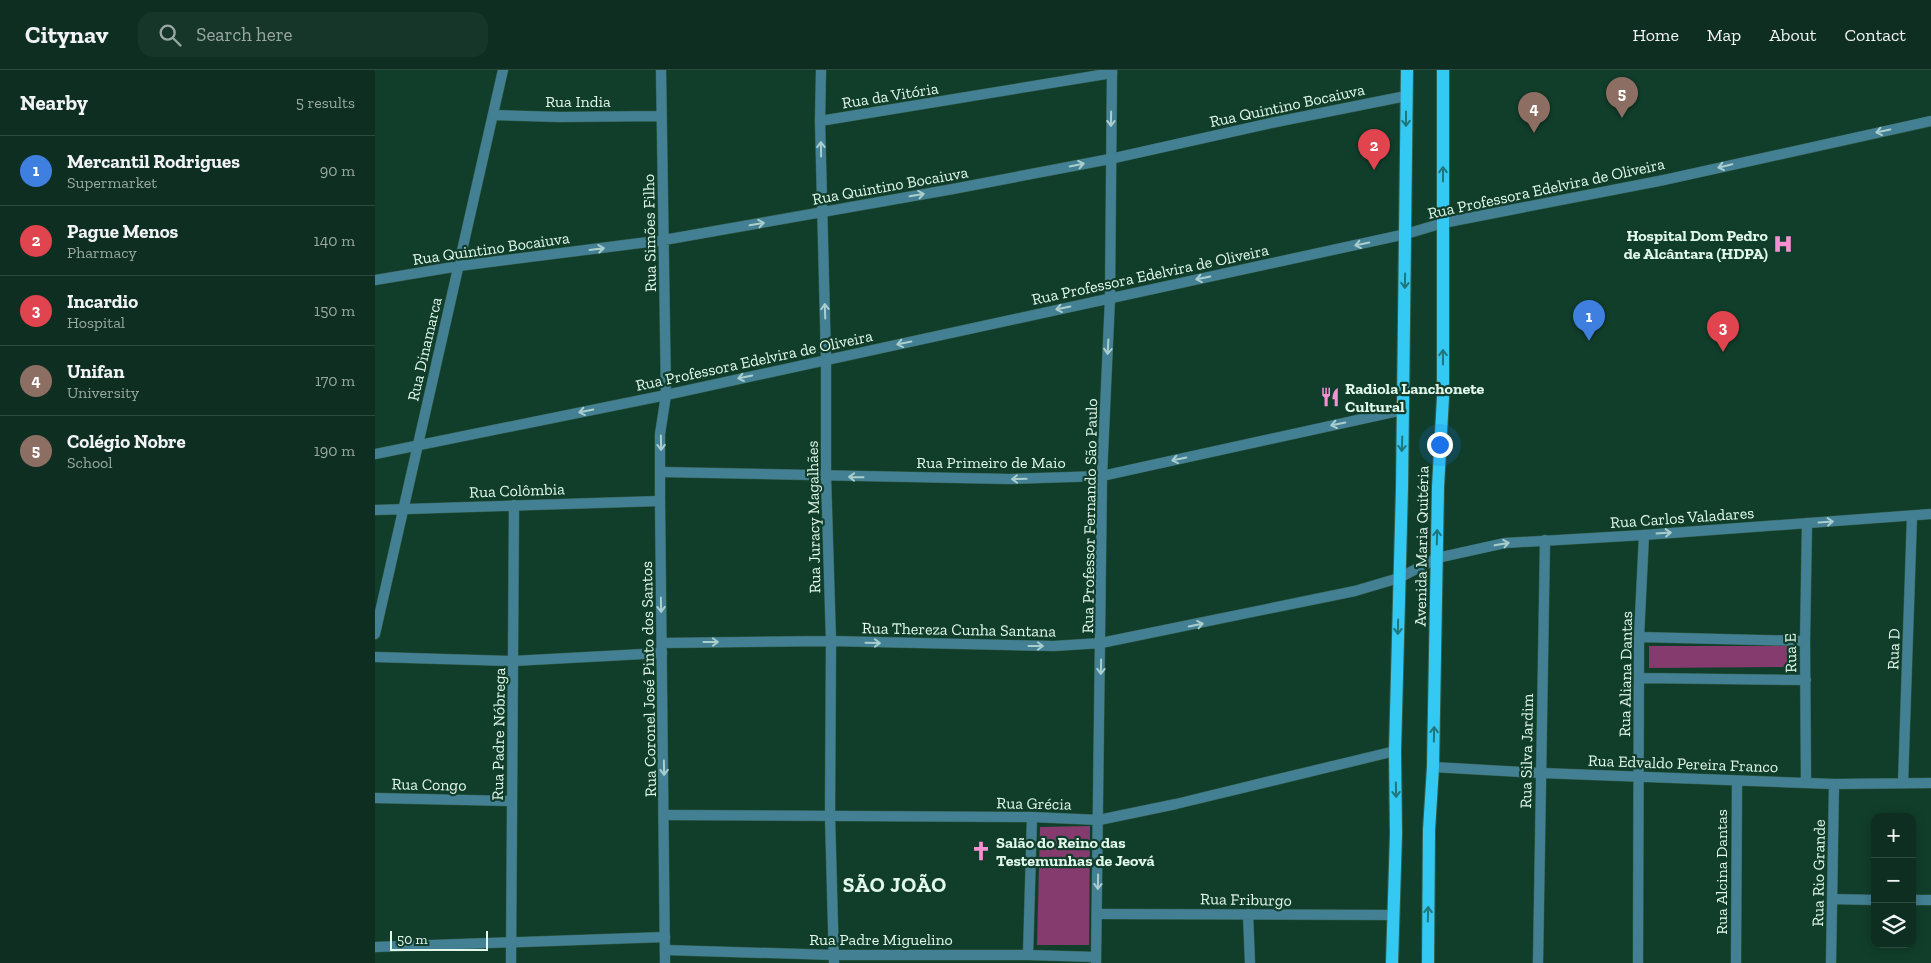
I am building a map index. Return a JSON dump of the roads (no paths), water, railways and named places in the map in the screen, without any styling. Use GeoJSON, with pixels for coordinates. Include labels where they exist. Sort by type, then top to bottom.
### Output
{"type":"FeatureCollection","features":[{"type":"Feature","properties":{"kind":"main road","name":"Avenida Maria Quitéria"},"geometry":{"type":"LineString","coordinates":[[1392,963],[1396,834],[1395,751],[1403,410],[1407,70]]}},
{"type":"Feature","properties":{"kind":"main road","name":"Avenida Maria Quitéria"},"geometry":{"type":"LineString","coordinates":[[1428,963],[1429,830],[1433,767],[1438,487],[1443,397],[1443,70]]}},
{"type":"Feature","properties":{"kind":"street","name":"Rua Dinamarca"},"geometry":{"type":"LineString","coordinates":[[375,634],[503,70]]}},
{"type":"Feature","properties":{"kind":"street","name":"Rua Simões Filho"},"geometry":{"type":"LineString","coordinates":[[661,70],[666,394]]}},
{"type":"Feature","properties":{"kind":"street","name":"Rua Juracy Magalhães"},"geometry":{"type":"LineString","coordinates":[[821,70],[820,121],[826,360],[826,476],[831,641],[830,816],[834,959]]}},
{"type":"Feature","properties":{"kind":"street","name":"Rua da Vitória"},"geometry":{"type":"LineString","coordinates":[[820,121],[1112,71]]}},
{"type":"Feature","properties":{"kind":"street","name":"Rua Professor Fernando São Paulo"},"geometry":{"type":"LineString","coordinates":[[1096,960],[1102,476],[1111,298],[1110,159],[1112,71]]}},
{"type":"Feature","properties":{"kind":"street","name":"Rua Quintino Bocaiuva"},"geometry":{"type":"LineString","coordinates":[[375,280],[459,266],[664,240],[822,212],[1110,159],[1271,122],[1406,96]]}},
{"type":"Feature","properties":{"kind":"street","name":"Rua India"},"geometry":{"type":"LineString","coordinates":[[494,115],[560,117],[661,116]]}},
{"type":"Feature","properties":{"kind":"street","name":"Rua Professora Edelvira de Oliveira"},"geometry":{"type":"LineString","coordinates":[[375,454],[826,360],[1406,234],[1443,223],[1664,180],[1931,121]]}},
{"type":"Feature","properties":{"kind":"street","name":"Rua Coronel José Pinto dos Santos"},"geometry":{"type":"LineString","coordinates":[[665,963],[660,501],[661,434],[666,394]]}},
{"type":"Feature","properties":{"kind":"street","name":"Rua Primeiro de Maio"},"geometry":{"type":"LineString","coordinates":[[661,472],[1009,479],[1102,476],[1403,410]]}},
{"type":"Feature","properties":{"kind":"street","name":"Rua Colômbia"},"geometry":{"type":"LineString","coordinates":[[375,510],[514,504],[660,501]]}},
{"type":"Feature","properties":{"kind":"street","name":"Rua Padre Nóbrega"},"geometry":{"type":"LineString","coordinates":[[511,963],[514,504]]}},
{"type":"Feature","properties":{"kind":"street","name":"Rua Carlos Valadares"},"geometry":{"type":"LineString","coordinates":[[1399,578],[1437,558],[1505,543],[1931,514]]}},
{"type":"Feature","properties":{"kind":"street","name":"Rua D"},"geometry":{"type":"LineString","coordinates":[[1903,783],[1912,516]]}},
{"type":"Feature","properties":{"kind":"street","name":"Rua E"},"geometry":{"type":"LineString","coordinates":[[1806,782],[1805,640],[1807,523]]}},
{"type":"Feature","properties":{"kind":"street","name":"Rua Aliana Dantas"},"geometry":{"type":"LineString","coordinates":[[1638,963],[1639,637],[1644,535]]}},
{"type":"Feature","properties":{"kind":"street","name":"Rua Silva Jardim"},"geometry":{"type":"LineString","coordinates":[[1538,963],[1545,540]]}},
{"type":"Feature","properties":{"kind":"street","name":"Rua Thereza Cunha Santana"},"geometry":{"type":"LineString","coordinates":[[375,657],[513,661],[662,648],[831,641],[1016,646],[1101,643],[1355,592],[1399,578]]}},
{"type":"Feature","properties":{"kind":"street"},"geometry":{"type":"LineString","coordinates":[[1639,637],[1805,640]]}},
{"type":"Feature","properties":{"kind":"street"},"geometry":{"type":"LineString","coordinates":[[1640,678],[1806,680]]}},
{"type":"Feature","properties":{"kind":"street","name":"Rua Grécia"},"geometry":{"type":"LineString","coordinates":[[664,815],[1032,817],[1099,820],[1176,804],[1395,751]]}},
{"type":"Feature","properties":{"kind":"street","name":"Rua Edvaldo Pereira Franco"},"geometry":{"type":"LineString","coordinates":[[1433,767],[1737,781],[1834,784],[1931,783]]}},
{"type":"Feature","properties":{"kind":"street","name":"Rua Alcina Dantas"},"geometry":{"type":"LineString","coordinates":[[1736,963],[1737,781]]}},
{"type":"Feature","properties":{"kind":"street","name":"Rua Rio Grande"},"geometry":{"type":"LineString","coordinates":[[1831,963],[1834,784]]}},
{"type":"Feature","properties":{"kind":"street","name":"Rua Congo"},"geometry":{"type":"LineString","coordinates":[[375,798],[512,800]]}},
{"type":"Feature","properties":{"kind":"street"},"geometry":{"type":"LineString","coordinates":[[1028,955],[1032,817]]}},
{"type":"Feature","properties":{"kind":"street"},"geometry":{"type":"LineString","coordinates":[[1832,899],[1871,900]]}},
{"type":"Feature","properties":{"kind":"street"},"geometry":{"type":"LineString","coordinates":[[1916,900],[1931,900]]}},
{"type":"Feature","properties":{"kind":"street","name":"Rua Friburgo"},"geometry":{"type":"LineString","coordinates":[[1097,914],[1393,915]]}},
{"type":"Feature","properties":{"kind":"street"},"geometry":{"type":"LineString","coordinates":[[1249,914],[1250,963]]}},
{"type":"Feature","properties":{"kind":"street"},"geometry":{"type":"LineString","coordinates":[[375,946],[665,937]]}},
{"type":"Feature","properties":{"kind":"street","name":"Rua Padre Miguelino"},"geometry":{"type":"LineString","coordinates":[[665,950],[834,959],[1028,955],[1096,960]]}},
{"type":"Feature","properties":{"kind":"place","name":"Colégio Nobre"},"geometry":{"type":"Point","coordinates":[1622,118]}},
{"type":"Feature","properties":{"kind":"place","name":"Unifan"},"geometry":{"type":"Point","coordinates":[1534,133]}},
{"type":"Feature","properties":{"kind":"place","name":"Pague Menos"},"geometry":{"type":"Point","coordinates":[1374,170]}},
{"type":"Feature","properties":{"kind":"place","name":"Hospital Dom Pedro de Alcântara (HDPA)"},"geometry":{"type":"Point","coordinates":[1783,244]}},
{"type":"Feature","properties":{"kind":"place","name":"Mercantil Rodrigues"},"geometry":{"type":"Point","coordinates":[1589,341]}},
{"type":"Feature","properties":{"kind":"place","name":"Incardio"},"geometry":{"type":"Point","coordinates":[1723,352]}},
{"type":"Feature","properties":{"kind":"place","name":"Radiola Lanchonete Cultural"},"geometry":{"type":"Point","coordinates":[1330,397]}},
{"type":"Feature","properties":{"kind":"place","name":"Salão do Reino das Testemunhas de Jeová"},"geometry":{"type":"Point","coordinates":[981,851]}},
{"type":"Feature","properties":{"kind":"district","name":"SÃO JOÃO"},"geometry":{"type":"Point","coordinates":[895,885]}}]}
